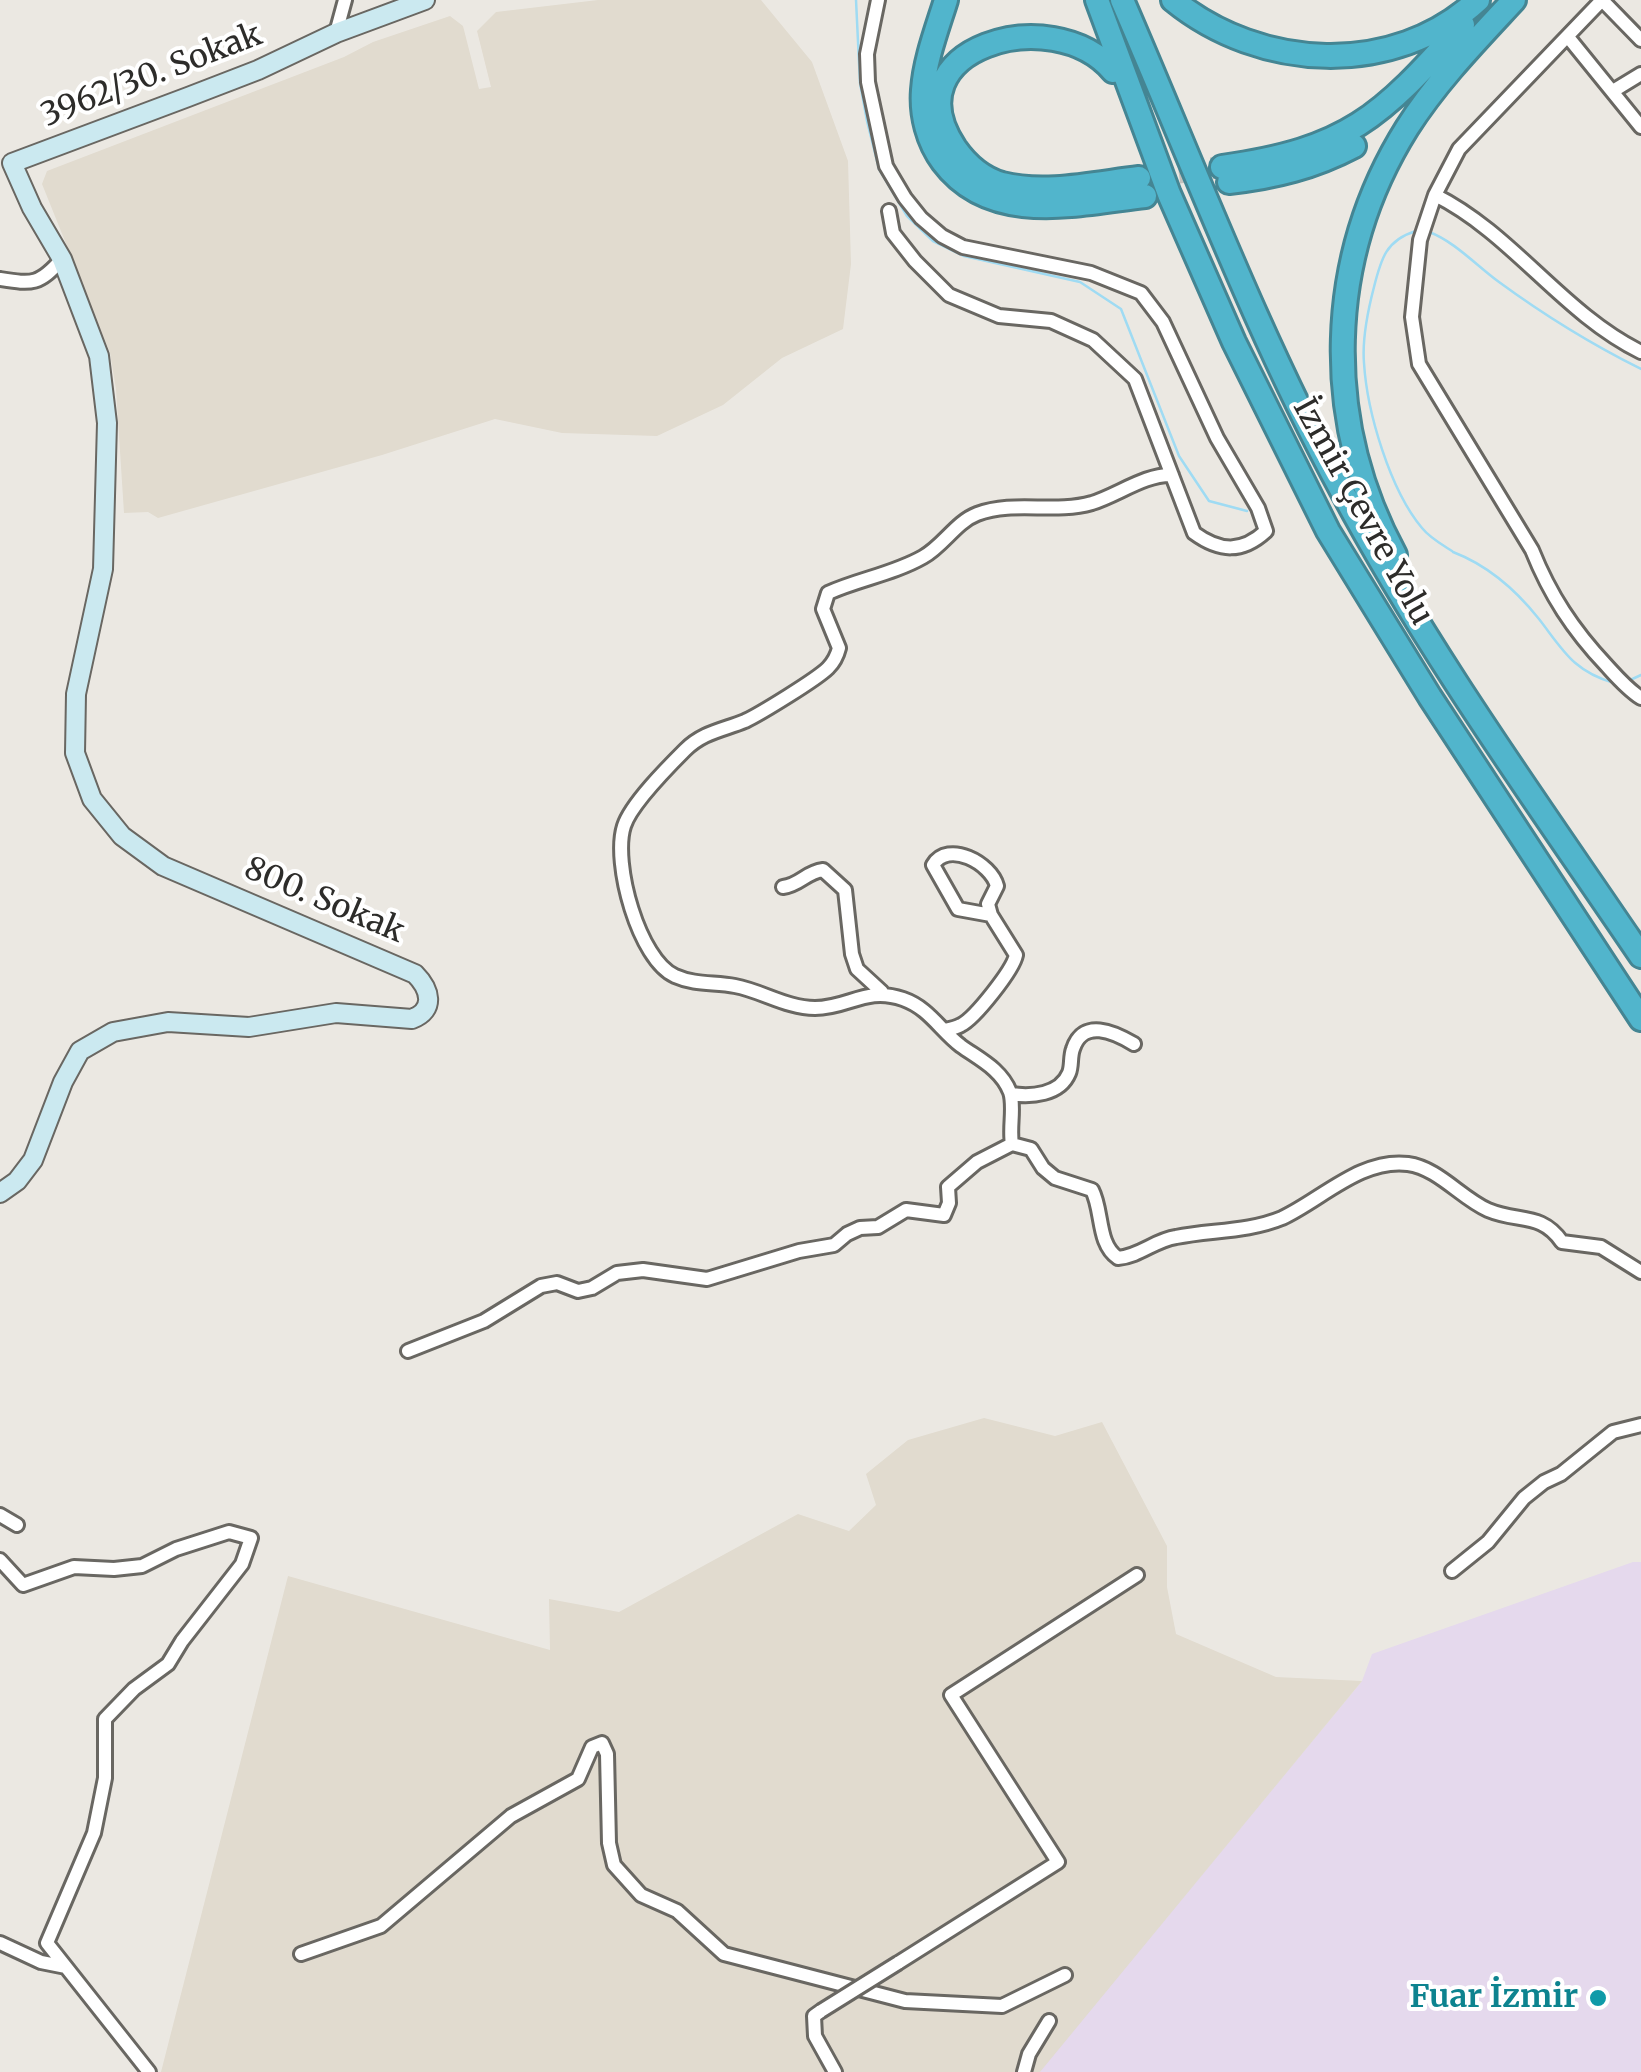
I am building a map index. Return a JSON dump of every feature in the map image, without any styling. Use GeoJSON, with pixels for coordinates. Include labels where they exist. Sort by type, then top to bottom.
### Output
{"type":"FeatureCollection","features":[{"type":"Feature","properties":{"kind":"highway"},"geometry":{"type":"LineString","coordinates":[[946,0],[922,96],[930,140],[954,175],[978,193],[1016,206],[1142,187],[1018,187],[990,180],[966,162],[944,127],[940,90],[959,48],[993,19]]}},
{"type":"Feature","properties":{"kind":"highway","name":"İzmir Çevre Yolu"},"geometry":{"type":"LineString","coordinates":[[1097,0],[1169,194],[1234,342],[1328,531],[1430,697],[1641,1019]]}},
{"type":"Feature","properties":{"kind":"highway","name":"İzmir Çevre Yolu"},"geometry":{"type":"LineString","coordinates":[[1122,0],[1300,411],[1326,460],[1430,644],[1641,956]]}},
{"type":"Feature","properties":{"kind":"highway"},"geometry":{"type":"LineString","coordinates":[[1173,0],[1206,23],[1255,45],[1302,56],[1332,57],[1398,47],[1436,32],[1482,0]]}},
{"type":"Feature","properties":{"kind":"highway"},"geometry":{"type":"LineString","coordinates":[[1468,50],[1382,127],[1347,150],[1269,178],[1226,174],[1334,140],[1366,122],[1411,84],[1482,0]]}},
{"type":"Feature","properties":{"kind":"highway"},"geometry":{"type":"LineString","coordinates":[[1514,0],[1468,50],[1408,127],[1377,183],[1362,221],[1344,304],[1340,348],[1344,392],[1360,472],[1382,531],[1539,805]]}},
{"type":"Feature","properties":{"kind":"highway"},"geometry":{"type":"LineString","coordinates":[[1051,15],[1083,33],[1106,58],[1169,194]]}},
{"type":"Feature","properties":{"kind":"main road","name":"3962/30. Sokak"},"geometry":{"type":"LineString","coordinates":[[62,260],[12,163],[240,77],[336,33],[425,0]]}},
{"type":"Feature","properties":{"kind":"main road","name":"800. Sokak"},"geometry":{"type":"LineString","coordinates":[[0,1193],[17,1181],[34,1160],[80,1051],[113,1032],[168,1022],[260,1026],[336,1013],[412,1020],[422,1014],[430,996],[426,985],[404,967],[163,866],[122,836],[92,799],[76,753],[76,694],[103,569],[106,422],[99,356],[62,260]]}},
{"type":"Feature","properties":{"kind":"street"},"geometry":{"type":"LineString","coordinates":[[336,33],[346,0]]}},
{"type":"Feature","properties":{"kind":"street"},"geometry":{"type":"LineString","coordinates":[[878,0],[867,54],[868,82],[886,166],[905,198],[942,236],[963,247],[1091,273],[1141,293],[1163,322],[1266,531],[1254,542],[1234,550],[1210,544],[1194,534],[1135,379],[1093,340],[1052,320],[998,316],[949,295],[893,233],[889,211]]}},
{"type":"Feature","properties":{"kind":"street"},"geometry":{"type":"LineString","coordinates":[[1641,40],[1602,0],[1468,138],[1448,167],[1424,226],[1412,317],[1419,364],[1532,550],[1571,626],[1623,684],[1641,698]]}},
{"type":"Feature","properties":{"kind":"street"},"geometry":{"type":"LineString","coordinates":[[1568,37],[1641,128]]}},
{"type":"Feature","properties":{"kind":"street"},"geometry":{"type":"LineString","coordinates":[[1613,92],[1641,74]]}},
{"type":"Feature","properties":{"kind":"street"},"geometry":{"type":"LineString","coordinates":[[1436,195],[1483,224],[1584,316],[1641,352]]}},
{"type":"Feature","properties":{"kind":"street"},"geometry":{"type":"LineString","coordinates":[[0,279],[34,282],[44,278],[62,260]]}},
{"type":"Feature","properties":{"kind":"street"},"geometry":{"type":"LineString","coordinates":[[882,992],[818,1008],[736,986],[702,984],[674,976],[656,960],[629,903],[620,864],[620,842],[628,818],[686,749],[702,736],[754,717],[831,666],[839,648],[822,609],[828,593],[923,557],[940,547],[974,515],[1014,506],[1073,508],[1119,494],[1156,476],[1172,475]]}},
{"type":"Feature","properties":{"kind":"street"},"geometry":{"type":"LineString","coordinates":[[945,1030],[967,1022],[1014,964],[1016,955],[990,915],[988,904],[998,886],[994,876],[964,856],[942,855],[935,860],[933,865],[941,883],[958,909],[990,915]]}},
{"type":"Feature","properties":{"kind":"street"},"geometry":{"type":"LineString","coordinates":[[782,887],[796,885],[811,871],[823,870],[840,882],[845,890],[852,954],[858,969],[882,992],[927,1011],[958,1044],[999,1074],[1011,1094],[1012,1144]]}},
{"type":"Feature","properties":{"kind":"street"},"geometry":{"type":"LineString","coordinates":[[1011,1094],[1029,1097],[1060,1085],[1069,1073],[1074,1044],[1081,1035],[1098,1029],[1134,1044]]}},
{"type":"Feature","properties":{"kind":"street"},"geometry":{"type":"LineString","coordinates":[[408,1351],[484,1321],[541,1286],[557,1283],[578,1291],[592,1288],[616,1272],[644,1270],[708,1279],[799,1251],[834,1246],[847,1234],[878,1227],[906,1210],[944,1215],[949,1203],[948,1187],[977,1162],[1012,1144],[1032,1148],[1043,1168],[1055,1178],[1092,1190],[1099,1204],[1106,1246],[1118,1258],[1172,1237],[1218,1233],[1282,1218],[1344,1181],[1378,1167],[1399,1164],[1422,1168],[1497,1214],[1541,1221],[1562,1242],[1600,1247],[1641,1272]]}},
{"type":"Feature","properties":{"kind":"street"},"geometry":{"type":"LineString","coordinates":[[1452,1570],[1488,1542],[1524,1498],[1544,1482],[1561,1474],[1613,1432],[1641,1425]]}},
{"type":"Feature","properties":{"kind":"street"},"geometry":{"type":"LineString","coordinates":[[0,1515],[17,1525]]}},
{"type":"Feature","properties":{"kind":"street"},"geometry":{"type":"LineString","coordinates":[[0,1560],[23,1585],[74,1567],[142,1566],[176,1549],[228,1532],[251,1538],[242,1564],[168,1664],[134,1689],[106,1719],[105,1778],[94,1833],[48,1943],[149,2072]]}},
{"type":"Feature","properties":{"kind":"street"},"geometry":{"type":"LineString","coordinates":[[836,2072],[813,2028],[814,2016],[1058,1862],[951,1695],[1137,1575]]}},
{"type":"Feature","properties":{"kind":"street"},"geometry":{"type":"LineString","coordinates":[[301,1954],[381,1926],[511,1816],[578,1779],[592,1747],[602,1743],[607,1754],[608,1844],[614,1865],[641,1894],[677,1911],[724,1954],[906,2001],[1002,2006],[1065,1975]]}},
{"type":"Feature","properties":{"kind":"street"},"geometry":{"type":"LineString","coordinates":[[0,1943],[41,1962],[66,1967]]}},
{"type":"Feature","properties":{"kind":"street"},"geometry":{"type":"LineString","coordinates":[[1024,2072],[1029,2054],[1049,2021]]}},
{"type":"Feature","properties":{"kind":"shaded area"},"geometry":{"type":"Polygon","coordinates":[[[598,0],[761,0],[812,62],[848,161],[851,264],[843,329],[782,358],[723,405],[657,436],[562,433],[495,419],[158,518],[148,512],[124,513],[110,353],[42,184],[47,171],[344,57],[373,42],[450,16],[463,26],[479,89],[491,87],[477,31],[496,12],[598,0]]]}},
{"type":"Feature","properties":{"kind":"shaded area"},"geometry":{"type":"Polygon","coordinates":[[[984,1418],[1055,1436],[1102,1422],[1167,1546],[1167,1587],[1176,1634],[1276,1677],[1362,1681],[1040,2072],[161,2072],[288,1576],[550,1650],[549,1599],[619,1612],[798,1514],[849,1531],[876,1505],[866,1474],[908,1440],[984,1418]]]}},
{"type":"Feature","properties":{"kind":"shaded area"},"geometry":{"type":"Polygon","coordinates":[[[1641,1562],[1641,2072],[1038,2072],[1362,1681],[1372,1654],[1641,1562]]]}},
{"type":"Feature","properties":{"kind":"waterway"},"geometry":{"type":"LineString","coordinates":[[856,0],[860,83],[867,121],[879,169],[907,216],[933,241],[964,256],[1080,282],[1121,309],[1179,456],[1209,501],[1247,511]]}},
{"type":"Feature","properties":{"kind":"waterway"},"geometry":{"type":"LineString","coordinates":[[1416,231],[1391,245],[1379,268],[1365,334],[1366,383],[1382,450],[1400,493],[1425,532],[1452,551]]}},
{"type":"Feature","properties":{"kind":"waterway"},"geometry":{"type":"LineString","coordinates":[[1429,232],[1551,317],[1641,369]]}},
{"type":"Feature","properties":{"kind":"waterway"},"geometry":{"type":"LineString","coordinates":[[1453,552],[1511,588],[1579,666],[1614,683]]}},
{"type":"Feature","properties":{"kind":"waterway"},"geometry":{"type":"LineString","coordinates":[[1626,682],[1641,675]]}},
{"type":"Feature","properties":{"kind":"tunnel"},"geometry":{"type":"LineString","coordinates":[[1146,177],[1222,167]]}},
{"type":"Feature","properties":{"kind":"place","name":"Fuar İzmir"},"geometry":{"type":"Point","coordinates":[1598,1998]}}]}
